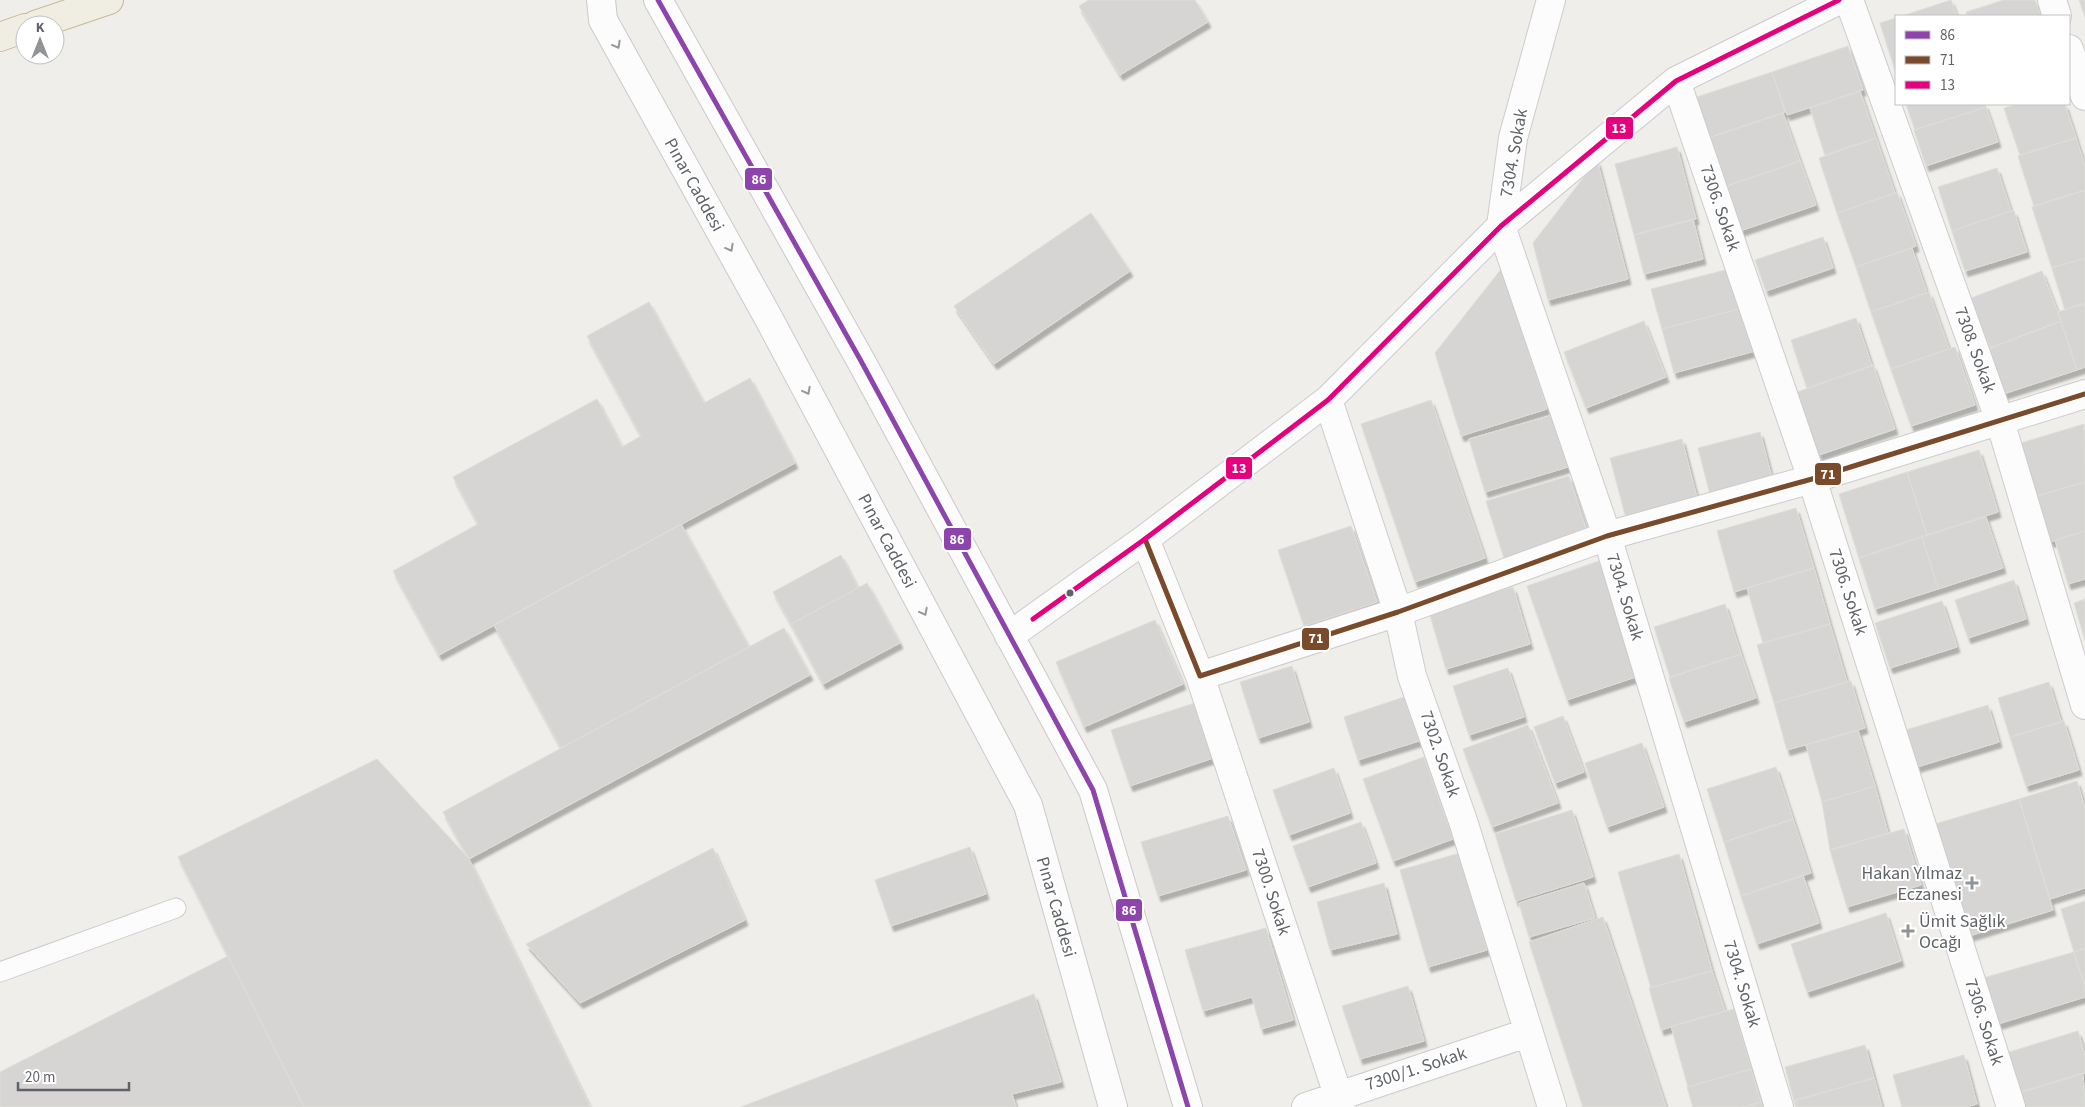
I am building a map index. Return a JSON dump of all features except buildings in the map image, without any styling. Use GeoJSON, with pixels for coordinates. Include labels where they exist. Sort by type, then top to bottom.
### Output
{"type":"FeatureCollection","features":[{"type":"Feature","properties":{"kind":"highway"},"geometry":{"type":"LineString","coordinates":[[65,15],[109,0]]}},
{"type":"Feature","properties":{"kind":"highway"},"geometry":{"type":"LineString","coordinates":[[0,37],[15,32]]}},
{"type":"Feature","properties":{"kind":"street","name":"Pınar Caddesi"},"geometry":{"type":"LineString","coordinates":[[601,0],[603,20],[769,319],[1028,805],[1113,1107]]}},
{"type":"Feature","properties":{"kind":"street"},"geometry":{"type":"LineString","coordinates":[[658,0],[856,352],[1092,790],[1188,1107]]}},
{"type":"Feature","properties":{"kind":"street","name":"7304. Sokak"},"geometry":{"type":"LineString","coordinates":[[1552,0],[1513,138],[1501,226],[1607,536],[1779,1107]]}},
{"type":"Feature","properties":{"kind":"street"},"geometry":{"type":"LineString","coordinates":[[1010,636],[1145,539],[1328,400],[1501,226],[1676,81],[1839,0]]}},
{"type":"Feature","properties":{"kind":"street","name":"7308. Sokak"},"geometry":{"type":"LineString","coordinates":[[1849,0],[2000,421],[2085,705]]}},
{"type":"Feature","properties":{"kind":"street"},"geometry":{"type":"LineString","coordinates":[[2052,0],[2057,15]]}},
{"type":"Feature","properties":{"kind":"street"},"geometry":{"type":"LineString","coordinates":[[2070,52],[2085,96]]}},
{"type":"Feature","properties":{"kind":"street","name":"7306. Sokak"},"geometry":{"type":"LineString","coordinates":[[1676,81],[1812,479],[2011,1107]]}},
{"type":"Feature","properties":{"kind":"street"},"geometry":{"type":"LineString","coordinates":[[1200,676],[1398,612],[1607,536],[1812,479],[2085,394]]}},
{"type":"Feature","properties":{"kind":"street","name":"7302. Sokak"},"geometry":{"type":"LineString","coordinates":[[1328,400],[1398,612],[1412,676],[1463,821],[1527,1033],[1552,1107]]}},
{"type":"Feature","properties":{"kind":"street","name":"7300. Sokak"},"geometry":{"type":"LineString","coordinates":[[1145,539],[1200,676],[1340,1101]]}},
{"type":"Feature","properties":{"kind":"street","name":"7300/1. Sokak"},"geometry":{"type":"LineString","coordinates":[[1306,1107],[1340,1101],[1527,1033]]}},
{"type":"Feature","properties":{"kind":"lane"},"geometry":{"type":"LineString","coordinates":[[0,972],[176,908]]}},
{"type":"Feature","properties":{"kind":"transit line","name":"86"},"geometry":{"type":"LineString","coordinates":[[658,0],[861,361],[1093,790],[1188,1107]]}},
{"type":"Feature","properties":{"kind":"transit line","name":"13"},"geometry":{"type":"LineString","coordinates":[[1033,619],[1145,539],[1328,400],[1501,226],[1676,81],[1839,0]]}},
{"type":"Feature","properties":{"kind":"transit line","name":"71"},"geometry":{"type":"LineString","coordinates":[[1145,539],[1200,676],[1398,612],[1607,536],[1812,479],[2085,394]]}},
{"type":"Feature","properties":{"kind":"place","name":"Hakan Yılmaz Eczanesi"},"geometry":{"type":"Point","coordinates":[1972,883]}},
{"type":"Feature","properties":{"kind":"place","name":"Ümit Sağlık Ocağı"},"geometry":{"type":"Point","coordinates":[1908,931]}}]}
